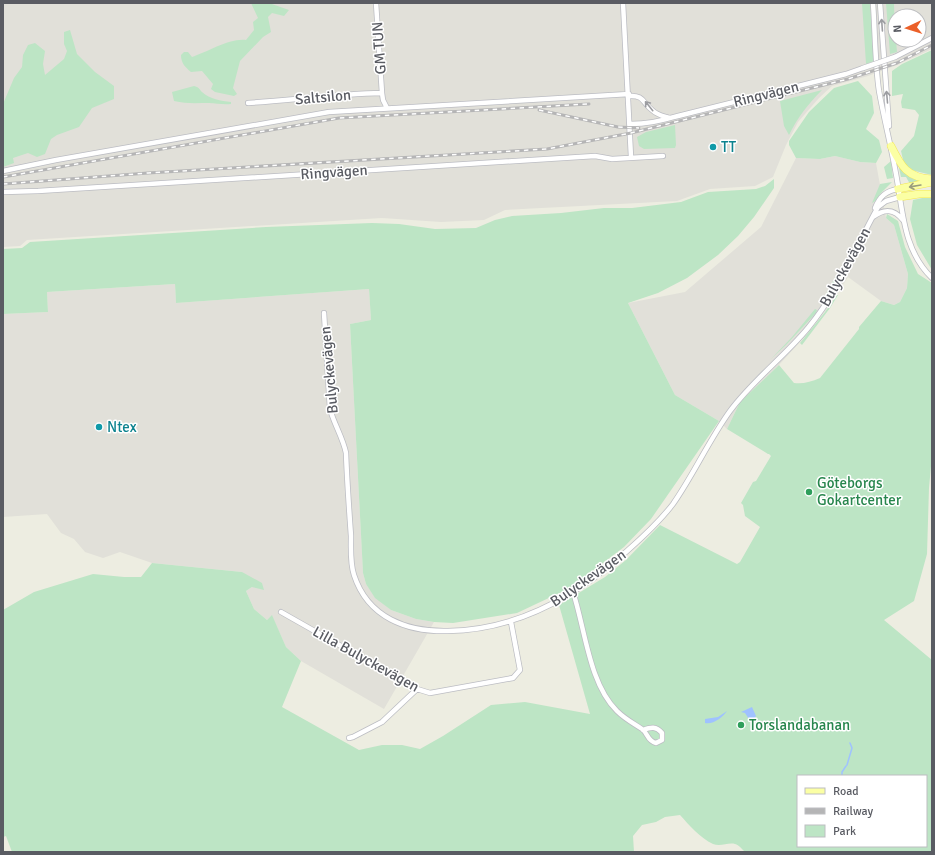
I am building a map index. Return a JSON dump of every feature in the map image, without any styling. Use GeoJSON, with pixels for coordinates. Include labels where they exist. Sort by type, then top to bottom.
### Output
{"type":"FeatureCollection","features":[{"type":"Feature","properties":{"kind":"main road"},"geometry":{"type":"LineString","coordinates":[[891,146],[899,163],[905,170],[918,177],[932,179]]}},
{"type":"Feature","properties":{"kind":"main road"},"geometry":{"type":"LineString","coordinates":[[898,189],[932,182]]}},
{"type":"Feature","properties":{"kind":"main road"},"geometry":{"type":"LineString","coordinates":[[900,197],[919,194],[932,194]]}},
{"type":"Feature","properties":{"kind":"street","name":"GM TUN"},"geometry":{"type":"LineString","coordinates":[[376,3],[382,93]]}},
{"type":"Feature","properties":{"kind":"street"},"geometry":{"type":"LineString","coordinates":[[623,3],[629,95],[631,157]]}},
{"type":"Feature","properties":{"kind":"street"},"geometry":{"type":"LineString","coordinates":[[873,3],[879,90],[891,146],[907,239],[915,256],[932,278]]}},
{"type":"Feature","properties":{"kind":"street"},"geometry":{"type":"LineString","coordinates":[[880,3],[891,146]]}},
{"type":"Feature","properties":{"kind":"street","name":"Ringvägen"},"geometry":{"type":"LineString","coordinates":[[630,124],[652,123],[846,74],[895,57],[932,38]]}},
{"type":"Feature","properties":{"kind":"street","name":"Saltsilon"},"geometry":{"type":"LineString","coordinates":[[248,103],[382,93]]}},
{"type":"Feature","properties":{"kind":"street"},"geometry":{"type":"LineString","coordinates":[[382,93],[386,108]]}},
{"type":"Feature","properties":{"kind":"street"},"geometry":{"type":"LineString","coordinates":[[3,171],[56,160],[330,112],[629,95],[641,98],[651,110],[658,115],[669,118]]}},
{"type":"Feature","properties":{"kind":"street","name":"Ringvägen"},"geometry":{"type":"LineString","coordinates":[[3,192],[595,156],[612,159],[663,156]]}},
{"type":"Feature","properties":{"kind":"street","name":"Bulyckevägen"},"geometry":{"type":"LineString","coordinates":[[873,216],[874,210],[881,197],[887,192],[898,189]]}},
{"type":"Feature","properties":{"kind":"street","name":"Bulyckevägen"},"geometry":{"type":"LineString","coordinates":[[324,314],[330,409],[345,446],[353,570],[361,590],[375,608],[382,614],[400,625],[418,630],[470,630],[511,622],[542,610],[573,592],[624,554],[651,529],[672,505],[730,411],[746,392],[796,342],[824,307],[842,278],[880,204],[900,197]]}},
{"type":"Feature","properties":{"kind":"street","name":"Bulyckevägen"},"geometry":{"type":"LineString","coordinates":[[873,216],[883,211],[890,210],[896,213],[904,222]]}},
{"type":"Feature","properties":{"kind":"street"},"geometry":{"type":"LineString","coordinates":[[573,592],[595,675],[606,698],[629,722],[643,730]]}},
{"type":"Feature","properties":{"kind":"street","name":"Lilla Bulyckevägen"},"geometry":{"type":"LineString","coordinates":[[281,612],[417,689],[430,693],[513,678],[520,670],[511,622]]}},
{"type":"Feature","properties":{"kind":"street"},"geometry":{"type":"LineString","coordinates":[[349,738],[382,722],[417,689]]}},
{"type":"Feature","properties":{"kind":"shaded area"},"geometry":{"type":"Polygon","coordinates":[[[3,3],[932,3],[932,49],[868,76],[832,86],[819,98],[798,122],[786,145],[773,177],[755,186],[710,189],[677,201],[505,210],[484,220],[441,222],[382,218],[27,240],[20,246],[3,247],[3,3]]]}},
{"type":"Feature","properties":{"kind":"shaded area"},"geometry":{"type":"Polygon","coordinates":[[[835,156],[860,162],[876,163],[886,218],[894,225],[908,274],[907,288],[900,302],[894,305],[881,301],[848,277],[827,309],[807,334],[779,365],[740,402],[727,429],[719,421],[675,395],[628,303],[685,292],[761,227],[796,158],[820,159],[835,156]]]}},
{"type":"Feature","properties":{"kind":"shaded area"},"geometry":{"type":"Polygon","coordinates":[[[175,284],[176,303],[369,289],[371,320],[350,324],[363,573],[366,584],[375,597],[391,610],[416,619],[434,622],[384,709],[301,661],[286,647],[272,616],[267,620],[254,609],[246,591],[252,587],[242,572],[152,563],[120,552],[103,558],[85,552],[74,539],[61,533],[47,514],[3,517],[3,314],[48,312],[47,292],[175,284]]]}},
{"type":"Feature","properties":{"kind":"green space"},"geometry":{"type":"Polygon","coordinates":[[[251,3],[269,3],[289,10],[284,16],[272,13],[268,17],[271,32],[263,37],[240,61],[233,88],[237,94],[234,96],[215,92],[211,89],[213,84],[202,71],[191,72],[185,67],[181,55],[184,52],[188,52],[192,57],[226,43],[246,40],[254,30],[253,22],[258,18],[251,3]]]}},
{"type":"Feature","properties":{"kind":"green space"},"geometry":{"type":"Polygon","coordinates":[[[862,3],[870,3],[874,61],[866,64],[862,3]]]}},
{"type":"Feature","properties":{"kind":"green space"},"geometry":{"type":"Polygon","coordinates":[[[886,3],[894,3],[894,8],[887,8],[887,16],[886,3]]]}},
{"type":"Feature","properties":{"kind":"green space"},"geometry":{"type":"Polygon","coordinates":[[[70,30],[77,54],[95,72],[114,86],[114,99],[92,108],[79,127],[57,135],[51,139],[45,154],[37,157],[28,153],[13,158],[14,163],[3,167],[3,104],[14,78],[22,67],[23,55],[28,45],[35,43],[45,51],[43,64],[45,75],[64,59],[67,51],[64,44],[64,32],[70,30]]]}},
{"type":"Feature","properties":{"kind":"green space"},"geometry":{"type":"Polygon","coordinates":[[[890,48],[897,48],[897,52],[890,54],[890,48]]]}},
{"type":"Feature","properties":{"kind":"green space"},"geometry":{"type":"Polygon","coordinates":[[[932,50],[932,175],[911,170],[904,164],[901,151],[914,136],[919,115],[915,110],[902,108],[901,102],[903,94],[892,96],[892,71],[902,64],[932,50]]]}},
{"type":"Feature","properties":{"kind":"green space"},"geometry":{"type":"Polygon","coordinates":[[[858,81],[872,96],[874,113],[866,129],[879,140],[882,152],[876,163],[860,162],[835,156],[820,159],[796,158],[789,145],[789,141],[809,112],[834,88],[858,81]]]}},
{"type":"Feature","properties":{"kind":"green space"},"geometry":{"type":"Polygon","coordinates":[[[194,86],[212,98],[231,102],[231,104],[187,103],[174,101],[172,92],[194,86]]]}},
{"type":"Feature","properties":{"kind":"green space"},"geometry":{"type":"Polygon","coordinates":[[[822,90],[812,100],[796,122],[789,135],[784,126],[780,101],[822,90]]]}},
{"type":"Feature","properties":{"kind":"green space"},"geometry":{"type":"Polygon","coordinates":[[[675,125],[675,148],[644,149],[639,146],[637,137],[646,132],[675,125]]]}},
{"type":"Feature","properties":{"kind":"green space"},"geometry":{"type":"Polygon","coordinates":[[[891,161],[893,178],[887,179],[884,167],[891,161]]]}},
{"type":"Feature","properties":{"kind":"green space"},"geometry":{"type":"Polygon","coordinates":[[[899,168],[922,180],[910,184],[906,177],[901,177],[899,168]]]}},
{"type":"Feature","properties":{"kind":"green space"},"geometry":{"type":"Polygon","coordinates":[[[774,179],[774,188],[754,217],[738,236],[718,255],[687,278],[658,293],[628,303],[675,395],[719,421],[651,519],[624,547],[570,588],[517,613],[453,623],[416,619],[391,610],[375,598],[366,584],[363,573],[350,324],[371,320],[369,289],[176,303],[175,284],[47,292],[48,312],[3,314],[3,249],[22,248],[30,242],[266,227],[372,223],[399,224],[435,229],[476,228],[495,220],[512,216],[561,213],[604,208],[632,208],[681,202],[708,192],[756,189],[765,186],[774,179]]]}},
{"type":"Feature","properties":{"kind":"green space"},"geometry":{"type":"Polygon","coordinates":[[[892,182],[880,194],[877,200],[872,203],[880,184],[892,182]]]}},
{"type":"Feature","properties":{"kind":"green space"},"geometry":{"type":"Polygon","coordinates":[[[927,197],[932,198],[932,270],[917,245],[910,219],[913,200],[927,197]]]}},
{"type":"Feature","properties":{"kind":"green space"},"geometry":{"type":"Polygon","coordinates":[[[887,214],[898,221],[905,247],[918,274],[932,283],[932,455],[929,488],[927,554],[914,601],[884,620],[932,660],[932,852],[745,852],[735,844],[713,844],[695,831],[680,815],[665,817],[656,822],[642,825],[633,836],[634,852],[12,852],[6,836],[3,837],[3,610],[34,592],[93,574],[141,577],[152,563],[242,572],[262,583],[264,590],[252,587],[246,591],[254,609],[267,620],[272,615],[286,647],[301,661],[282,707],[359,750],[382,745],[402,745],[420,749],[491,705],[525,702],[590,714],[559,605],[605,577],[626,560],[660,525],[737,564],[740,562],[760,527],[745,516],[743,505],[741,503],[771,456],[727,429],[740,402],[779,365],[794,383],[813,381],[820,378],[881,301],[894,305],[900,302],[907,288],[908,274],[894,225],[886,218],[887,214]]]}},
{"type":"Feature","properties":{"kind":"green space"},"geometry":{"type":"Polygon","coordinates":[[[836,276],[838,276],[834,287],[821,303],[836,276]]]}},
{"type":"Feature","properties":{"kind":"green space"},"geometry":{"type":"Polygon","coordinates":[[[837,295],[830,308],[802,345],[800,343],[837,295]]]}},
{"type":"Feature","properties":{"kind":"green space"},"geometry":{"type":"Polygon","coordinates":[[[815,309],[817,310],[816,313],[771,359],[792,337],[815,309]]]}},
{"type":"Feature","properties":{"kind":"water"},"geometry":{"type":"Polygon","coordinates":[[[752,707],[756,716],[754,719],[749,719],[745,713],[741,712],[752,707]]]}},
{"type":"Feature","properties":{"kind":"water"},"geometry":{"type":"Polygon","coordinates":[[[727,711],[718,720],[711,723],[705,723],[705,719],[718,717],[727,711]]]}},
{"type":"Feature","properties":{"kind":"waterway"},"geometry":{"type":"LineString","coordinates":[[847,765],[852,748],[850,743]]}},
{"type":"Feature","properties":{"kind":"waterway"},"geometry":{"type":"LineString","coordinates":[[842,775],[842,772],[846,766]]}},
{"type":"Feature","properties":{"kind":"railway"},"geometry":{"type":"LineString","coordinates":[[3,184],[148,173],[547,149],[631,133],[848,79],[897,63],[932,45]]}},
{"type":"Feature","properties":{"kind":"railway"},"geometry":{"type":"LineString","coordinates":[[3,177],[339,118],[589,104]]}},
{"type":"Feature","properties":{"kind":"railway"},"geometry":{"type":"LineString","coordinates":[[539,110],[618,127],[639,128]]}},
{"type":"Feature","properties":{"kind":"place","name":"TT"},"geometry":{"type":"Point","coordinates":[713,147]}},
{"type":"Feature","properties":{"kind":"place","name":"Ntex"},"geometry":{"type":"Point","coordinates":[99,427]}},
{"type":"Feature","properties":{"kind":"place","name":"Göteborgs Gokartcenter"},"geometry":{"type":"Point","coordinates":[809,492]}},
{"type":"Feature","properties":{"kind":"place","name":"Torslandabanan"},"geometry":{"type":"Point","coordinates":[741,725]}}]}
